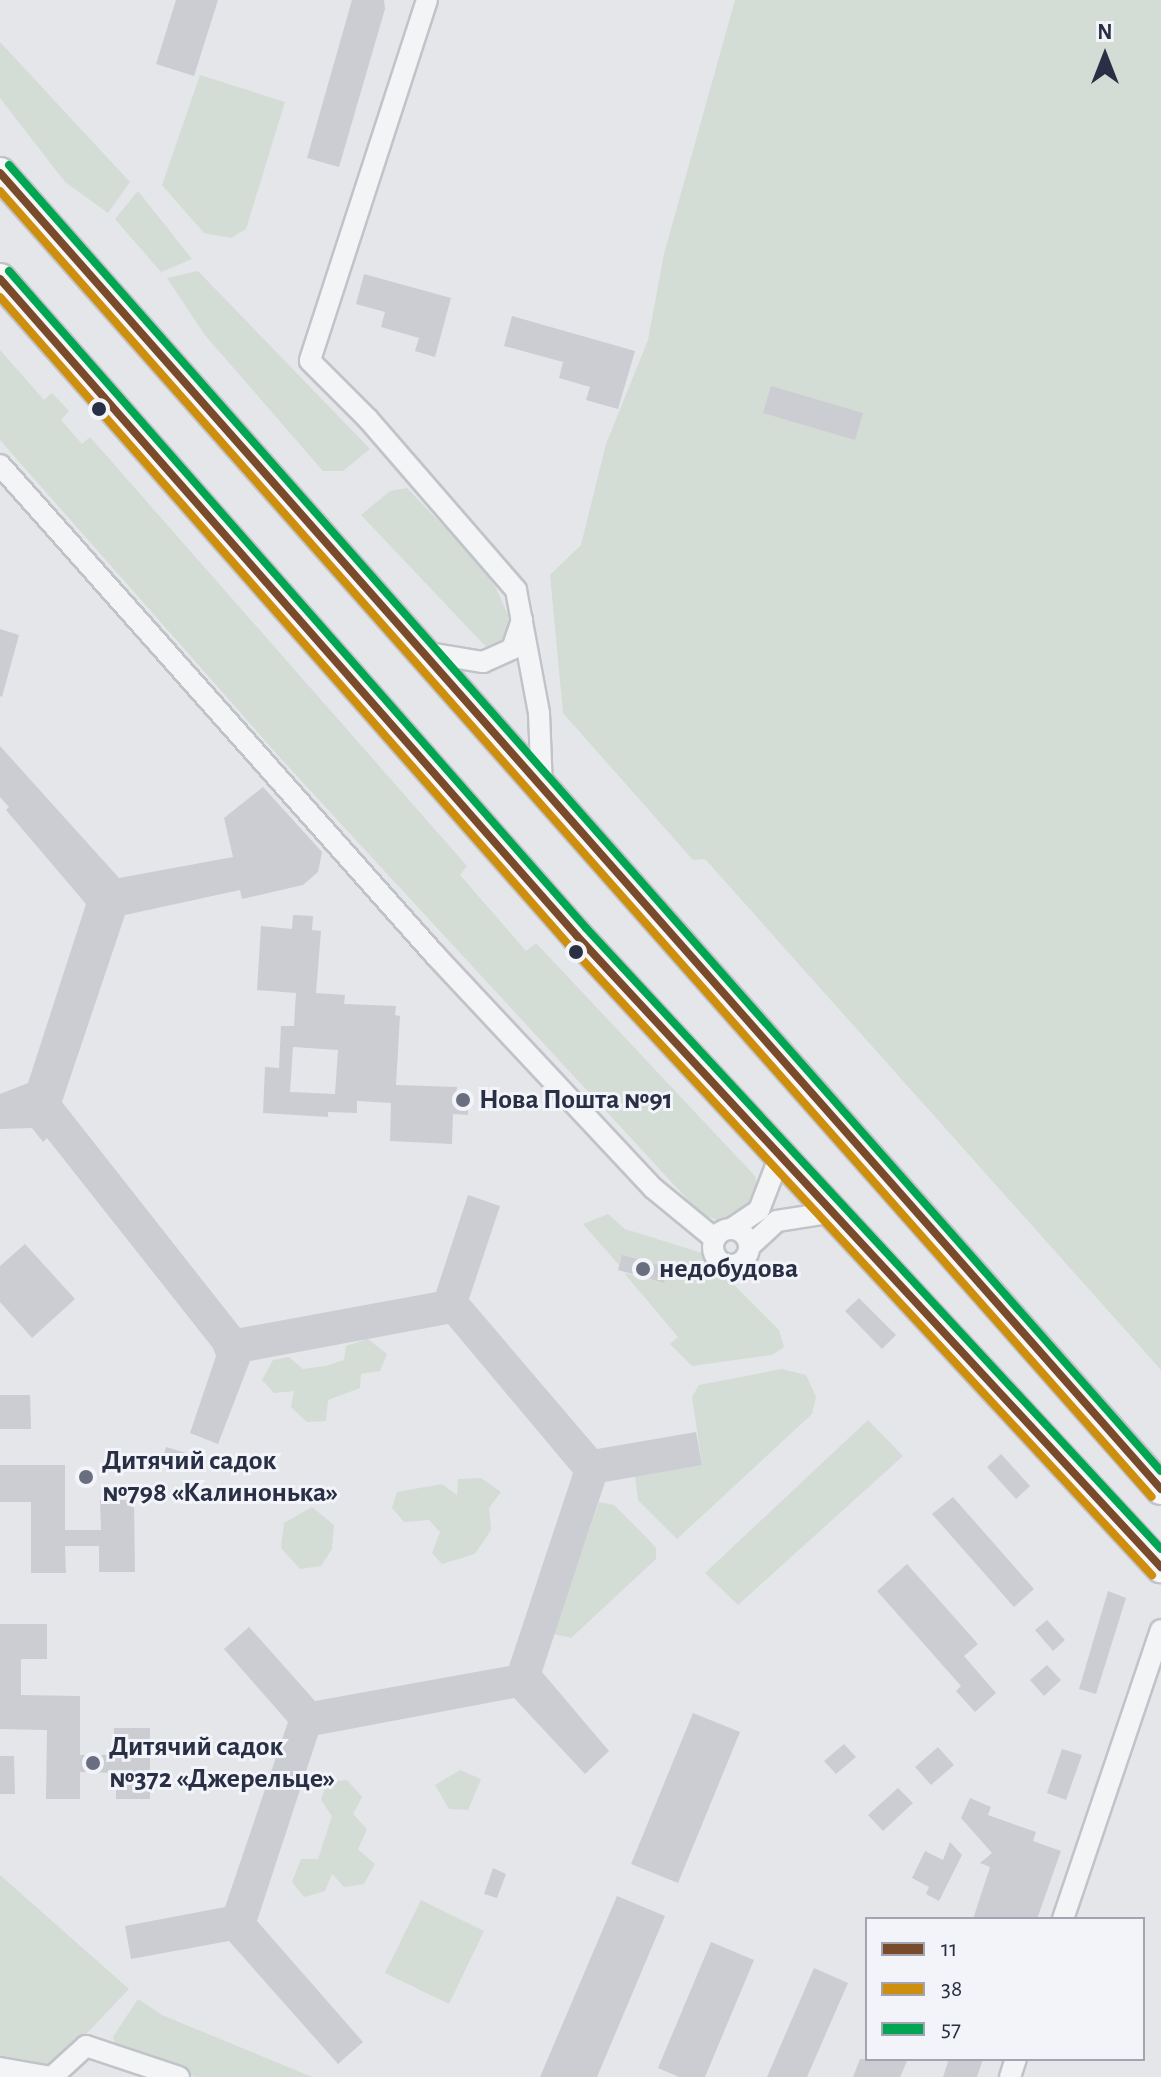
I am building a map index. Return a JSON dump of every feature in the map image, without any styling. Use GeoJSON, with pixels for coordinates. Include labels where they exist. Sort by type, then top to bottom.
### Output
{"type":"FeatureCollection","features":[{"type":"Feature","properties":{"kind":"highway"},"geometry":{"type":"LineString","coordinates":[[0,173],[1161,1489]]}},
{"type":"Feature","properties":{"kind":"highway"},"geometry":{"type":"LineString","coordinates":[[0,279],[360,693],[1161,1567]]}},
{"type":"Feature","properties":{"kind":"street"},"geometry":{"type":"LineString","coordinates":[[427,0],[310,361],[508,575],[523,613],[539,713],[542,788]]}},
{"type":"Feature","properties":{"kind":"street"},"geometry":{"type":"LineString","coordinates":[[0,465],[435,955],[653,1188],[723,1234],[745,1236],[749,1247]]}},
{"type":"Feature","properties":{"kind":"street"},"geometry":{"type":"LineString","coordinates":[[420,652],[483,662],[503,655],[512,649],[523,613]]}},
{"type":"Feature","properties":{"kind":"street"},"geometry":{"type":"LineString","coordinates":[[781,1153],[759,1210],[723,1234],[715,1256],[729,1266],[741,1263],[749,1247],[777,1221],[835,1212]]}},
{"type":"Feature","properties":{"kind":"street"},"geometry":{"type":"LineString","coordinates":[[1064,1917],[1161,1630]]}},
{"type":"Feature","properties":{"kind":"street"},"geometry":{"type":"LineString","coordinates":[[0,2068],[52,2077],[86,2046],[179,2077]]}},
{"type":"Feature","properties":{"kind":"shaded area"},"geometry":{"type":"Polygon","coordinates":[[[735,0],[1161,0],[1161,1370],[705,859],[693,860],[563,713],[550,575],[581,545],[606,444],[648,340],[664,254],[735,0]]]}},
{"type":"Feature","properties":{"kind":"shaded area"},"geometry":{"type":"Polygon","coordinates":[[[0,42],[130,182],[108,213],[65,182],[0,98],[0,42]]]}},
{"type":"Feature","properties":{"kind":"shaded area"},"geometry":{"type":"Polygon","coordinates":[[[200,75],[285,102],[246,229],[231,238],[204,233],[162,185],[200,75]]]}},
{"type":"Feature","properties":{"kind":"shaded area"},"geometry":{"type":"Polygon","coordinates":[[[138,191],[192,259],[161,272],[115,219],[138,191]]]}},
{"type":"Feature","properties":{"kind":"shaded area"},"geometry":{"type":"Polygon","coordinates":[[[198,271],[370,449],[343,471],[323,471],[204,334],[167,278],[198,271]]]}},
{"type":"Feature","properties":{"kind":"shaded area"},"geometry":{"type":"Polygon","coordinates":[[[0,350],[44,400],[52,393],[69,411],[61,420],[82,444],[90,437],[467,866],[460,875],[526,951],[536,943],[755,1176],[760,1196],[728,1224],[701,1214],[283,761],[0,440],[0,350]]]}},
{"type":"Feature","properties":{"kind":"shaded area"},"geometry":{"type":"Polygon","coordinates":[[[407,488],[478,562],[496,588],[508,615],[510,635],[504,645],[490,651],[361,515],[390,491],[407,488]]]}},
{"type":"Feature","properties":{"kind":"shaded area"},"geometry":{"type":"Polygon","coordinates":[[[608,1214],[625,1229],[702,1253],[779,1330],[784,1347],[772,1355],[692,1366],[670,1344],[678,1337],[624,1273],[664,1283],[668,1268],[622,1256],[619,1265],[583,1224],[608,1214]]]}},
{"type":"Feature","properties":{"kind":"shaded area"},"geometry":{"type":"Polygon","coordinates":[[[368,1339],[387,1354],[380,1371],[361,1374],[360,1388],[328,1400],[326,1421],[307,1422],[291,1407],[294,1391],[274,1393],[262,1380],[273,1360],[289,1357],[303,1369],[326,1366],[344,1360],[346,1346],[368,1339]]]}},
{"type":"Feature","properties":{"kind":"shaded area"},"geometry":{"type":"Polygon","coordinates":[[[782,1369],[806,1375],[816,1397],[812,1414],[677,1539],[638,1500],[635,1476],[702,1464],[692,1397],[699,1385],[782,1369]]]}},
{"type":"Feature","properties":{"kind":"shaded area"},"geometry":{"type":"Polygon","coordinates":[[[868,1420],[903,1456],[738,1605],[705,1573],[868,1420]]]}},
{"type":"Feature","properties":{"kind":"shaded area"},"geometry":{"type":"Polygon","coordinates":[[[481,1478],[501,1492],[489,1508],[491,1530],[475,1554],[442,1564],[432,1553],[440,1532],[429,1520],[404,1522],[392,1508],[397,1492],[442,1484],[457,1495],[458,1479],[481,1478]]]}},
{"type":"Feature","properties":{"kind":"shaded area"},"geometry":{"type":"Polygon","coordinates":[[[599,1502],[614,1505],[646,1537],[656,1548],[656,1559],[571,1638],[554,1634],[599,1502]]]}},
{"type":"Feature","properties":{"kind":"shaded area"},"geometry":{"type":"Polygon","coordinates":[[[312,1507],[334,1525],[332,1549],[321,1566],[300,1569],[281,1548],[284,1523],[312,1507]]]}},
{"type":"Feature","properties":{"kind":"shaded area"},"geometry":{"type":"Polygon","coordinates":[[[460,1770],[481,1779],[468,1810],[449,1809],[435,1785],[460,1770]]]}},
{"type":"Feature","properties":{"kind":"shaded area"},"geometry":{"type":"Polygon","coordinates":[[[347,1780],[362,1797],[353,1814],[367,1829],[358,1849],[375,1864],[364,1884],[344,1887],[332,1874],[325,1891],[304,1897],[292,1882],[301,1859],[318,1859],[332,1816],[321,1800],[327,1782],[347,1780]]]}},
{"type":"Feature","properties":{"kind":"shaded area"},"geometry":{"type":"Polygon","coordinates":[[[0,1875],[129,1989],[51,2071],[0,2060],[0,1875]]]}},
{"type":"Feature","properties":{"kind":"shaded area"},"geometry":{"type":"Polygon","coordinates":[[[421,1900],[484,1931],[449,2004],[385,1973],[421,1900]]]}},
{"type":"Feature","properties":{"kind":"shaded area"},"geometry":{"type":"Polygon","coordinates":[[[138,1999],[162,2015],[312,2077],[196,2077],[137,2060],[117,2050],[113,2037],[138,1999]]]}},
{"type":"Feature","properties":{"kind":"building"},"geometry":{"type":"Polygon","coordinates":[[[176,0],[218,0],[194,76],[156,64],[176,0]]]}},
{"type":"Feature","properties":{"kind":"building"},"geometry":{"type":"Polygon","coordinates":[[[352,0],[384,0],[385,9],[339,167],[307,158],[352,0]]]}},
{"type":"Feature","properties":{"kind":"building"},"geometry":{"type":"Polygon","coordinates":[[[364,274],[451,298],[435,357],[415,351],[419,338],[381,327],[385,312],[356,304],[364,274]]]}},
{"type":"Feature","properties":{"kind":"building"},"geometry":{"type":"Polygon","coordinates":[[[512,316],[635,351],[618,409],[586,400],[590,387],[559,378],[563,362],[504,346],[512,316]]]}},
{"type":"Feature","properties":{"kind":"building"},"geometry":{"type":"Polygon","coordinates":[[[771,386],[863,413],[855,440],[763,413],[771,386]]]}},
{"type":"Feature","properties":{"kind":"building"},"geometry":{"type":"Polygon","coordinates":[[[0,629],[19,635],[2,697],[0,696],[0,629]]]}},
{"type":"Feature","properties":{"kind":"building"},"geometry":{"type":"Polygon","coordinates":[[[0,746],[119,878],[233,857],[224,818],[263,787],[322,852],[318,872],[303,885],[242,899],[240,890],[125,915],[62,1102],[240,1328],[436,1292],[468,1195],[500,1206],[469,1299],[597,1449],[696,1432],[702,1465],[605,1482],[542,1672],[609,1751],[585,1774],[514,1698],[318,1735],[257,1921],[363,2042],[338,2064],[229,1941],[131,1959],[125,1926],[225,1907],[288,1722],[224,1649],[249,1627],[315,1701],[509,1666],[573,1473],[448,1324],[250,1361],[218,1444],[190,1433],[216,1356],[213,1348],[47,1138],[43,1142],[32,1128],[0,1129],[0,1094],[28,1083],[86,904],[6,810],[9,807],[0,797],[0,746]]]}},
{"type":"Feature","properties":{"kind":"building"},"geometry":{"type":"Polygon","coordinates":[[[293,915],[313,916],[312,930],[321,931],[316,993],[345,995],[344,1004],[396,1006],[395,1015],[400,1016],[396,1085],[457,1087],[456,1096],[469,1096],[468,1115],[453,1114],[452,1144],[390,1141],[391,1103],[357,1101],[357,1113],[328,1112],[328,1117],[263,1113],[265,1067],[279,1068],[281,1026],[294,1026],[296,993],[257,990],[261,926],[292,929],[293,915]],[[293,1047],[290,1092],[335,1094],[338,1050],[293,1047]]]}},
{"type":"Feature","properties":{"kind":"building"},"geometry":{"type":"Polygon","coordinates":[[[25,1244],[75,1299],[32,1338],[0,1302],[0,1266],[25,1244]]]}},
{"type":"Feature","properties":{"kind":"building","name":"недобудова"},"geometry":{"type":"Polygon","coordinates":[[[622,1255],[669,1268],[664,1283],[618,1270],[622,1255]]]}},
{"type":"Feature","properties":{"kind":"building"},"geometry":{"type":"Polygon","coordinates":[[[859,1298],[896,1335],[882,1349],[845,1311],[859,1298]]]}},
{"type":"Feature","properties":{"kind":"building"},"geometry":{"type":"Polygon","coordinates":[[[0,1395],[30,1395],[31,1429],[0,1429],[0,1395]]]}},
{"type":"Feature","properties":{"kind":"building"},"geometry":{"type":"Polygon","coordinates":[[[166,1447],[193,1455],[189,1469],[162,1461],[166,1447]]]}},
{"type":"Feature","properties":{"kind":"building"},"geometry":{"type":"Polygon","coordinates":[[[1001,1454],[1030,1486],[1016,1499],[987,1467],[1001,1454]]]}},
{"type":"Feature","properties":{"kind":"building"},"geometry":{"type":"Polygon","coordinates":[[[0,1465],[65,1465],[65,1530],[101,1530],[100,1500],[134,1500],[135,1572],[99,1572],[99,1546],[65,1546],[66,1573],[31,1573],[31,1502],[0,1502],[0,1465]]]}},
{"type":"Feature","properties":{"kind":"building"},"geometry":{"type":"Polygon","coordinates":[[[953,1497],[1034,1589],[1014,1607],[932,1514],[953,1497]]]}},
{"type":"Feature","properties":{"kind":"building"},"geometry":{"type":"Polygon","coordinates":[[[907,1564],[978,1644],[964,1656],[996,1693],[975,1712],[956,1691],[961,1686],[877,1591],[907,1564]]]}},
{"type":"Feature","properties":{"kind":"building"},"geometry":{"type":"Polygon","coordinates":[[[1108,1591],[1126,1598],[1096,1694],[1079,1689],[1108,1591]]]}},
{"type":"Feature","properties":{"kind":"building"},"geometry":{"type":"Polygon","coordinates":[[[1047,1620],[1065,1640],[1053,1651],[1035,1630],[1047,1620]]]}},
{"type":"Feature","properties":{"kind":"building"},"geometry":{"type":"Polygon","coordinates":[[[0,1624],[47,1624],[47,1659],[21,1659],[21,1695],[80,1696],[80,1755],[114,1755],[114,1728],[150,1728],[150,1799],[116,1799],[116,1773],[80,1772],[80,1799],[46,1799],[47,1730],[0,1729],[0,1624]]]}},
{"type":"Feature","properties":{"kind":"building"},"geometry":{"type":"Polygon","coordinates":[[[1047,1665],[1061,1680],[1044,1696],[1030,1680],[1047,1665]]]}},
{"type":"Feature","properties":{"kind":"building"},"geometry":{"type":"Polygon","coordinates":[[[693,1713],[740,1732],[678,1883],[631,1864],[693,1713]]]}},
{"type":"Feature","properties":{"kind":"building"},"geometry":{"type":"Polygon","coordinates":[[[844,1744],[856,1757],[836,1774],[824,1761],[844,1744]]]}},
{"type":"Feature","properties":{"kind":"building"},"geometry":{"type":"Polygon","coordinates":[[[938,1747],[954,1765],[931,1785],[915,1767],[938,1747]]]}},
{"type":"Feature","properties":{"kind":"building"},"geometry":{"type":"Polygon","coordinates":[[[1062,1749],[1082,1755],[1066,1800],[1047,1793],[1062,1749]]]}},
{"type":"Feature","properties":{"kind":"building"},"geometry":{"type":"Polygon","coordinates":[[[0,1756],[14,1756],[15,1794],[0,1794],[0,1756]]]}},
{"type":"Feature","properties":{"kind":"building"},"geometry":{"type":"Polygon","coordinates":[[[898,1788],[913,1803],[883,1831],[868,1815],[898,1788]]]}},
{"type":"Feature","properties":{"kind":"building"},"geometry":{"type":"Polygon","coordinates":[[[970,1798],[991,1807],[988,1815],[1036,1832],[1033,1841],[1061,1851],[1038,1917],[974,1917],[990,1867],[980,1863],[992,1853],[961,1818],[970,1798]]]}},
{"type":"Feature","properties":{"kind":"building"},"geometry":{"type":"Polygon","coordinates":[[[950,1842],[962,1855],[939,1901],[926,1894],[929,1887],[912,1878],[925,1851],[943,1860],[950,1842]]]}},
{"type":"Feature","properties":{"kind":"building"},"geometry":{"type":"Polygon","coordinates":[[[493,1868],[506,1874],[497,1898],[484,1894],[493,1868]]]}},
{"type":"Feature","properties":{"kind":"building"},"geometry":{"type":"Polygon","coordinates":[[[617,1896],[665,1916],[597,2077],[540,2077],[617,1896]]]}},
{"type":"Feature","properties":{"kind":"building"},"geometry":{"type":"Polygon","coordinates":[[[711,1942],[754,1960],[705,2077],[679,2077],[658,2068],[711,1942]]]}},
{"type":"Feature","properties":{"kind":"building"},"geometry":{"type":"Polygon","coordinates":[[[814,1968],[848,1983],[807,2077],[767,2077],[814,1968]]]}},
{"type":"Feature","properties":{"kind":"building"},"geometry":{"type":"Polygon","coordinates":[[[860,2059],[907,2061],[900,2077],[853,2077],[860,2059]]]}},
{"type":"Feature","properties":{"kind":"building"},"geometry":{"type":"Polygon","coordinates":[[[948,2061],[982,2061],[977,2077],[943,2077],[948,2061]]]}},
{"type":"Feature","properties":{"kind":"transit line","name":"57"},"geometry":{"type":"LineString","coordinates":[[9,165],[1161,1471]]}},
{"type":"Feature","properties":{"kind":"transit line","name":"11"},"geometry":{"type":"LineString","coordinates":[[0,173],[1161,1489]]}},
{"type":"Feature","properties":{"kind":"transit line","name":"38"},"geometry":{"type":"LineString","coordinates":[[0,191],[1152,1497]]}},
{"type":"Feature","properties":{"kind":"transit line","name":"57"},"geometry":{"type":"LineString","coordinates":[[9,271],[586,928],[1161,1549]]}},
{"type":"Feature","properties":{"kind":"transit line","name":"11"},"geometry":{"type":"LineString","coordinates":[[0,279],[577,936],[1161,1567]]}},
{"type":"Feature","properties":{"kind":"transit line","name":"38"},"geometry":{"type":"LineString","coordinates":[[0,297],[568,944],[1152,1575]]}},
{"type":"Feature","properties":{"kind":"place","name":"Нова Пошта №91"},"geometry":{"type":"Point","coordinates":[463,1100]}},
{"type":"Feature","properties":{"kind":"place","name":"недобудова"},"geometry":{"type":"Point","coordinates":[643,1269]}},
{"type":"Feature","properties":{"kind":"place","name":"Дитячий садок №798 «Калинонька»"},"geometry":{"type":"Point","coordinates":[86,1477]}},
{"type":"Feature","properties":{"kind":"place","name":"Дитячий садок №372 «Джерельце»"},"geometry":{"type":"Point","coordinates":[93,1763]}}]}
